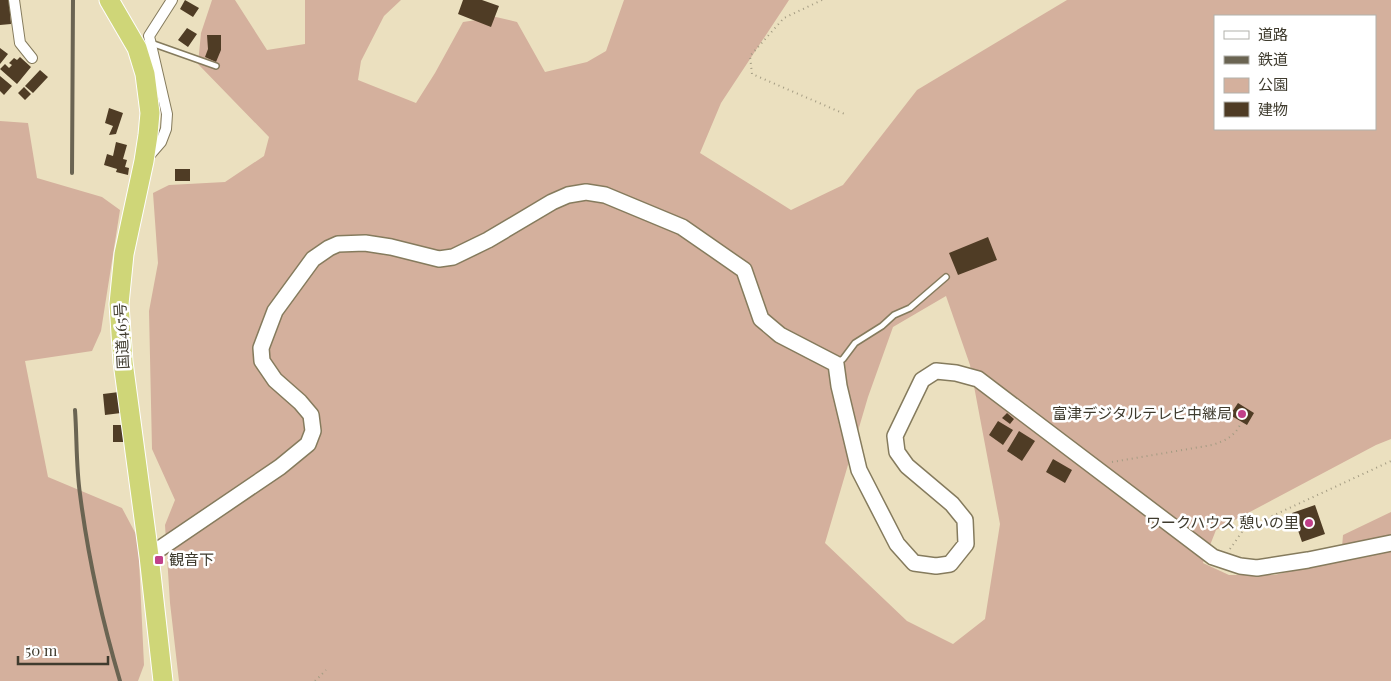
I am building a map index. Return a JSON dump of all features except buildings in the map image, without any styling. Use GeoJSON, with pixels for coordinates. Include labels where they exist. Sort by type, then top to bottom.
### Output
{"type":"FeatureCollection","features":[{"type":"Feature","properties":{"kind":"highway","name":"国道465号"},"geometry":{"type":"LineString","coordinates":[[109,0],[144,45],[144,74],[150,113],[144,161],[124,254],[119,304],[122,362],[149,556],[163,681]]}},
{"type":"Feature","properties":{"kind":"street"},"geometry":{"type":"LineString","coordinates":[[14,0],[20,43],[32,58]]}},
{"type":"Feature","properties":{"kind":"street"},"geometry":{"type":"LineString","coordinates":[[144,45],[172,0]]}},
{"type":"Feature","properties":{"kind":"street"},"geometry":{"type":"LineString","coordinates":[[149,556],[280,467],[308,444],[313,431],[311,415],[300,402],[275,380],[262,362],[261,348],[275,311],[313,260],[338,244],[365,243],[391,247],[440,259],[453,257],[488,240],[546,206],[568,196],[586,192],[605,194],[682,227],[744,270],[761,319],[780,335],[836,364],[838,386],[859,470],[897,544],[914,563],[936,566],[950,564],[966,544],[965,520],[952,504],[907,466],[897,452],[895,436],[922,380],[936,371],[956,373],[978,379],[1222,562],[1257,568],[1391,543]]}},
{"type":"Feature","properties":{"kind":"lane"},"geometry":{"type":"LineString","coordinates":[[144,45],[216,66]]}},
{"type":"Feature","properties":{"kind":"lane"},"geometry":{"type":"LineString","coordinates":[[836,364],[843,359],[854,343],[882,326],[894,315],[910,308],[946,277]]}},
{"type":"Feature","properties":{"kind":"path"},"geometry":{"type":"LineString","coordinates":[[822,0],[784,18],[750,56],[752,74],[847,115]]}},
{"type":"Feature","properties":{"kind":"path"},"geometry":{"type":"LineString","coordinates":[[1092,466],[1212,445],[1226,440],[1237,431],[1240,425]]}},
{"type":"Feature","properties":{"kind":"path"},"geometry":{"type":"LineString","coordinates":[[1222,562],[1244,529],[1391,461]]}},
{"type":"Feature","properties":{"kind":"path"},"geometry":{"type":"LineString","coordinates":[[315,681],[326,670]]}},
{"type":"Feature","properties":{"kind":"green space"},"geometry":{"type":"Polygon","coordinates":[[[212,0],[235,0],[267,50],[305,44],[305,0],[401,0],[384,16],[361,61],[358,80],[416,103],[463,22],[496,17],[517,22],[545,72],[587,62],[606,51],[624,0],[789,0],[721,103],[700,153],[791,210],[843,185],[917,90],[1067,0],[1391,0],[1391,439],[1376,445],[1216,530],[1203,563],[1229,575],[1274,575],[1341,560],[1343,535],[1391,512],[1391,681],[179,681],[170,603],[165,525],[175,500],[152,449],[149,311],[158,263],[153,193],[169,185],[225,182],[264,156],[269,137],[198,64],[201,33],[212,0]],[[946,296],[893,327],[868,397],[825,543],[907,621],[953,644],[985,619],[1000,524],[970,365],[946,296]]]}},
{"type":"Feature","properties":{"kind":"green space"},"geometry":{"type":"Polygon","coordinates":[[[0,121],[28,123],[37,178],[102,197],[120,210],[101,331],[92,351],[25,361],[48,477],[122,508],[138,538],[144,665],[138,681],[0,681],[0,121]]]}},
{"type":"Feature","properties":{"kind":"railway"},"geometry":{"type":"LineString","coordinates":[[72,173],[73,0]]}},
{"type":"Feature","properties":{"kind":"railway"},"geometry":{"type":"LineString","coordinates":[[75,410],[77,463],[87,541],[107,635],[120,681]]}},
{"type":"Feature","properties":{"kind":"place","name":"富津デジタルテレビ中継局"},"geometry":{"type":"Point","coordinates":[1242,414]}},
{"type":"Feature","properties":{"kind":"place","name":"ワークハウス 憩いの里"},"geometry":{"type":"Point","coordinates":[1309,523]}},
{"type":"Feature","properties":{"kind":"place","name":"観音下"},"geometry":{"type":"Point","coordinates":[159,560]}}]}
